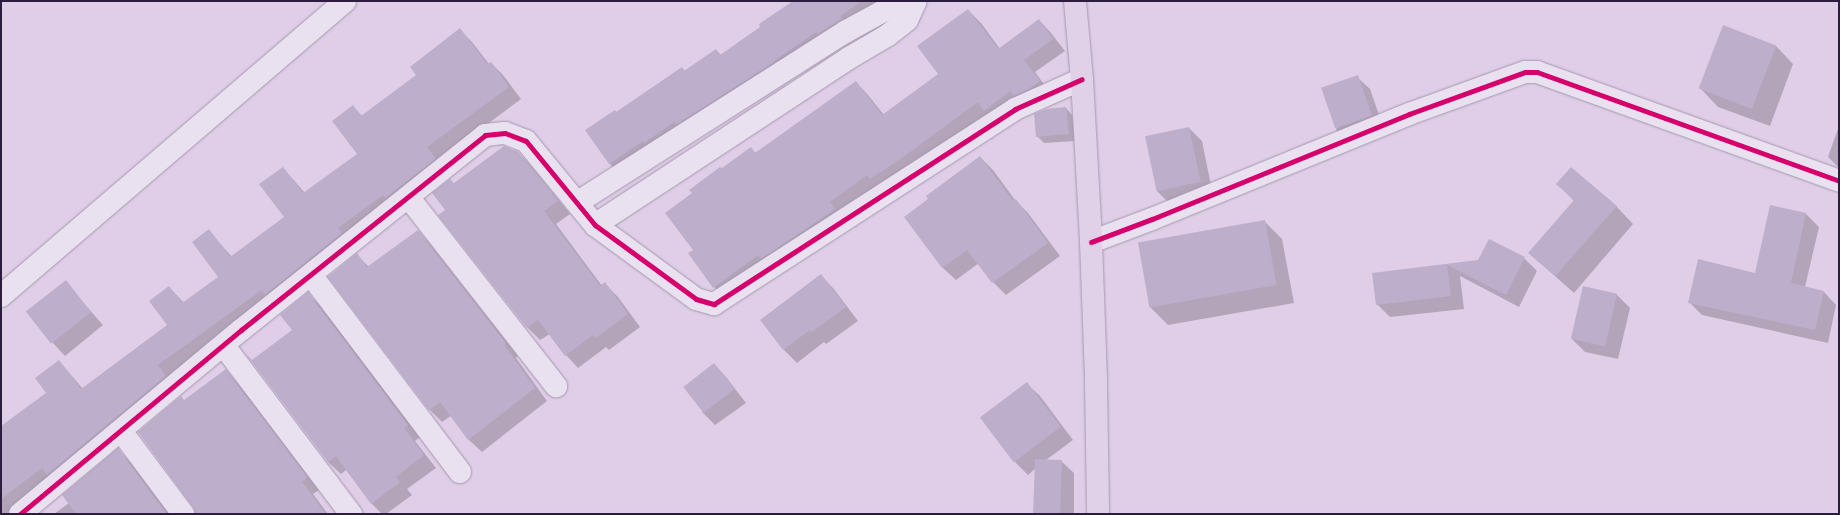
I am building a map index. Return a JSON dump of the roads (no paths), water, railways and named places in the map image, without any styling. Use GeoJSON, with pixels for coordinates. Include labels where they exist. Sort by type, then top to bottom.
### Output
{"type":"FeatureCollection","features":[{"type":"Feature","properties":{"kind":"main road"},"geometry":{"type":"LineString","coordinates":[[1075,1],[1082,79],[1091,242],[1096,381],[1098,514]]}},
{"type":"Feature","properties":{"kind":"street"},"geometry":{"type":"LineString","coordinates":[[1,296],[345,1]]}},
{"type":"Feature","properties":{"kind":"street"},"geometry":{"type":"LineString","coordinates":[[578,202],[845,32],[896,4],[915,1]]}},
{"type":"Feature","properties":{"kind":"street"},"geometry":{"type":"LineString","coordinates":[[594,225],[849,58],[888,35],[907,20],[915,1]]}},
{"type":"Feature","properties":{"kind":"street"},"geometry":{"type":"LineString","coordinates":[[1091,242],[1152,219],[1409,114],[1524,72],[1537,72],[1839,181]]}},
{"type":"Feature","properties":{"kind":"street"},"geometry":{"type":"LineString","coordinates":[[20,514],[43,507],[121,431],[485,135],[504,133],[526,141],[578,202],[594,225],[696,300],[714,304],[1015,109],[1082,79]]}},
{"type":"Feature","properties":{"kind":"street"},"geometry":{"type":"LineString","coordinates":[[409,198],[556,386]]}},
{"type":"Feature","properties":{"kind":"street"},"geometry":{"type":"LineString","coordinates":[[311,275],[460,472]]}},
{"type":"Feature","properties":{"kind":"street"},"geometry":{"type":"LineString","coordinates":[[224,346],[351,514]]}},
{"type":"Feature","properties":{"kind":"street"},"geometry":{"type":"LineString","coordinates":[[121,431],[183,514]]}}]}
